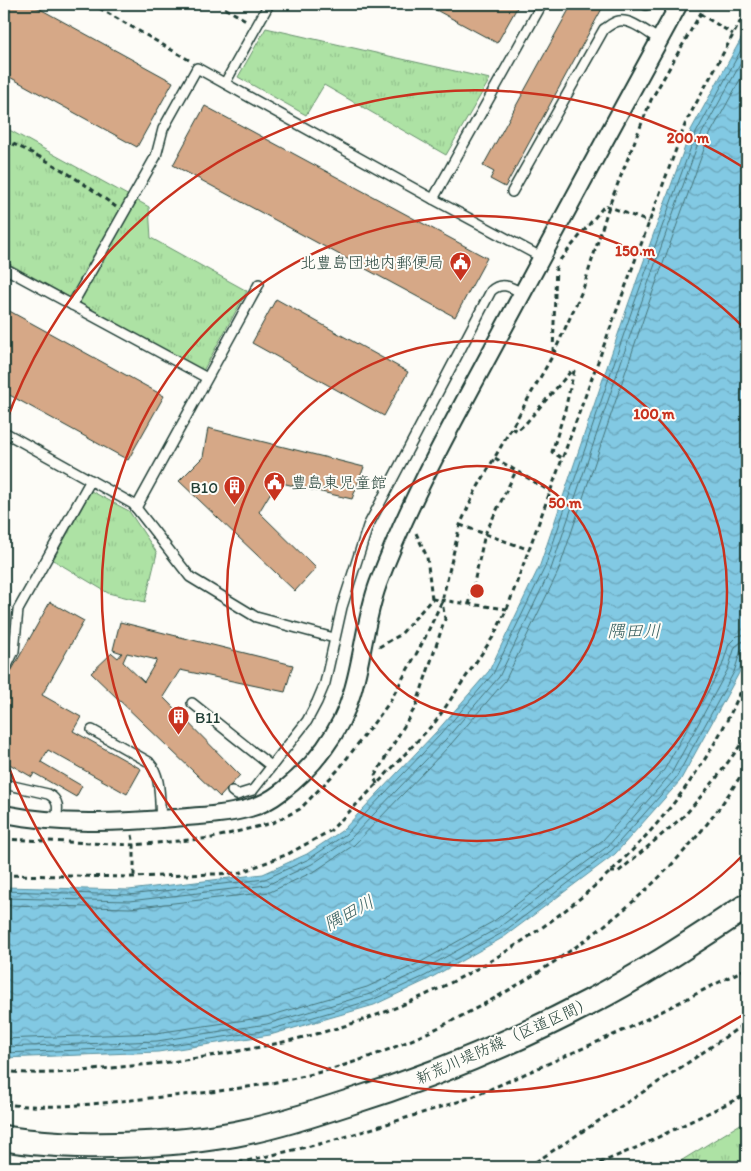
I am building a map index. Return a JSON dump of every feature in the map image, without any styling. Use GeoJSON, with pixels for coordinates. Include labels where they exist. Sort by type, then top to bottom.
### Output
{"type":"FeatureCollection","features":[{"type":"Feature","properties":{"kind":"street"},"geometry":{"type":"LineString","coordinates":[[4,814],[56,821],[116,823],[223,814],[252,808],[268,801],[287,787],[312,763],[340,724],[354,690],[367,623],[377,587],[402,524],[423,480],[541,256],[679,4]]}},
{"type":"Feature","properties":{"kind":"street","name":"新荒川堤防線（区道区間）"},"geometry":{"type":"LineString","coordinates":[[4,1138],[54,1144],[111,1146],[159,1143],[235,1134],[309,1115],[450,1068],[524,1034],[591,1002],[657,964],[747,906]]}},
{"type":"Feature","properties":{"kind":"lane"},"geometry":{"type":"LineString","coordinates":[[225,83],[268,4]]}},
{"type":"Feature","properties":{"kind":"lane"},"geometry":{"type":"LineString","coordinates":[[433,199],[542,4]]}},
{"type":"Feature","properties":{"kind":"lane"},"geometry":{"type":"LineString","coordinates":[[512,192],[604,29],[613,23],[620,21],[628,22],[660,40]]}},
{"type":"Feature","properties":{"kind":"lane"},"geometry":{"type":"LineString","coordinates":[[72,305],[156,156],[163,129],[197,68],[433,199],[541,256]]}},
{"type":"Feature","properties":{"kind":"lane"},"geometry":{"type":"LineString","coordinates":[[4,268],[207,378]]}},
{"type":"Feature","properties":{"kind":"lane"},"geometry":{"type":"LineString","coordinates":[[136,508],[259,284]]}},
{"type":"Feature","properties":{"kind":"lane"},"geometry":{"type":"LineString","coordinates":[[232,791],[237,795],[253,790],[307,721],[325,683],[334,638],[354,566],[374,512],[487,298],[495,287],[501,285],[507,285],[522,293]]}},
{"type":"Feature","properties":{"kind":"lane"},"geometry":{"type":"LineString","coordinates":[[4,432],[132,504],[190,576],[256,617],[334,638]]}},
{"type":"Feature","properties":{"kind":"lane"},"geometry":{"type":"LineString","coordinates":[[4,672],[14,651],[18,610],[91,480]]}},
{"type":"Feature","properties":{"kind":"lane"},"geometry":{"type":"LineString","coordinates":[[192,703],[271,766]]}},
{"type":"Feature","properties":{"kind":"lane"},"geometry":{"type":"LineString","coordinates":[[92,730],[149,762],[154,767],[158,778],[160,819]]}},
{"type":"Feature","properties":{"kind":"lane"},"geometry":{"type":"LineString","coordinates":[[4,784],[53,796],[58,805],[56,821]]}},
{"type":"Feature","properties":{"kind":"path"},"geometry":{"type":"LineString","coordinates":[[91,4],[197,64]]}},
{"type":"Feature","properties":{"kind":"path"},"geometry":{"type":"LineString","coordinates":[[99,8],[101,4]]}},
{"type":"Feature","properties":{"kind":"path"},"geometry":{"type":"LineString","coordinates":[[217,4],[249,21]]}},
{"type":"Feature","properties":{"kind":"path"},"geometry":{"type":"LineString","coordinates":[[4,839],[134,845],[212,838],[272,823],[300,809],[344,763],[389,703],[416,656],[442,602],[456,539],[475,492],[553,355],[583,289],[609,206],[650,100],[706,4]]}},
{"type":"Feature","properties":{"kind":"path"},"geometry":{"type":"LineString","coordinates":[[4,875],[134,877],[239,873],[288,854],[330,831],[436,721],[493,638],[507,609],[686,122],[747,9]]}},
{"type":"Feature","properties":{"kind":"path"},"geometry":{"type":"LineString","coordinates":[[700,14],[733,34]]}},
{"type":"Feature","properties":{"kind":"path"},"geometry":{"type":"LineString","coordinates":[[4,140],[47,160],[89,186],[124,213]]}},
{"type":"Feature","properties":{"kind":"path"},"geometry":{"type":"LineString","coordinates":[[553,355],[556,264],[605,204],[649,222]]}},
{"type":"Feature","properties":{"kind":"path"},"geometry":{"type":"LineString","coordinates":[[541,256],[556,264]]}},
{"type":"Feature","properties":{"kind":"path"},"geometry":{"type":"LineString","coordinates":[[512,428],[517,431],[526,424],[572,370],[574,371],[565,410],[552,452],[563,459]]}},
{"type":"Feature","properties":{"kind":"path"},"geometry":{"type":"LineString","coordinates":[[495,458],[551,492]]}},
{"type":"Feature","properties":{"kind":"path"},"geometry":{"type":"LineString","coordinates":[[469,605],[485,534],[516,471]]}},
{"type":"Feature","properties":{"kind":"path"},"geometry":{"type":"LineString","coordinates":[[402,524],[415,530],[427,557],[432,599]]}},
{"type":"Feature","properties":{"kind":"path"},"geometry":{"type":"LineString","coordinates":[[460,526],[530,550]]}},
{"type":"Feature","properties":{"kind":"path"},"geometry":{"type":"LineString","coordinates":[[432,599],[442,602],[507,609]]}},
{"type":"Feature","properties":{"kind":"path"},"geometry":{"type":"LineString","coordinates":[[362,648],[375,649],[400,635],[432,599]]}},
{"type":"Feature","properties":{"kind":"path"},"geometry":{"type":"LineString","coordinates":[[377,784],[374,777],[416,706],[445,619],[442,602]]}},
{"type":"Feature","properties":{"kind":"path"},"geometry":{"type":"LineString","coordinates":[[4,1071],[35,1074],[147,1065],[224,1055],[295,1040],[365,1019],[445,984],[497,957],[549,922],[610,872],[658,824],[687,786],[714,745],[747,676]]}},
{"type":"Feature","properties":{"kind":"path"},"geometry":{"type":"LineString","coordinates":[[610,872],[618,872],[676,824],[715,780],[747,736]]}},
{"type":"Feature","properties":{"kind":"path"},"geometry":{"type":"LineString","coordinates":[[4,1104],[43,1107],[72,1106],[232,1090],[330,1069],[428,1034],[526,981],[567,954],[616,915],[654,882],[683,852],[722,805],[747,765]]}},
{"type":"Feature","properties":{"kind":"path"},"geometry":{"type":"LineString","coordinates":[[134,845],[134,877]]}},
{"type":"Feature","properties":{"kind":"path"},"geometry":{"type":"LineString","coordinates":[[221,1167],[332,1141],[470,1098],[629,1028],[747,968]]}},
{"type":"Feature","properties":{"kind":"path"},"geometry":{"type":"LineString","coordinates":[[528,1167],[747,1022]]}},
{"type":"Feature","properties":{"kind":"path"},"geometry":{"type":"LineString","coordinates":[[591,1167],[640,1146],[747,1094]]}},
{"type":"Feature","properties":{"kind":"green space"},"geometry":{"type":"Polygon","coordinates":[[[266,28],[490,79],[446,155],[324,85],[306,115],[238,77],[266,28]]]}},
{"type":"Feature","properties":{"kind":"green space"},"geometry":{"type":"Polygon","coordinates":[[[4,127],[149,207],[151,238],[247,291],[203,371],[4,261],[4,127]]]}},
{"type":"Feature","properties":{"kind":"green space"},"geometry":{"type":"Polygon","coordinates":[[[91,491],[129,511],[157,553],[145,602],[108,593],[53,560],[91,491]]]}},
{"type":"Feature","properties":{"kind":"green space"},"geometry":{"type":"Polygon","coordinates":[[[747,1120],[747,1167],[671,1167],[747,1120]]]}},
{"type":"Feature","properties":{"kind":"water","name":"隅田川"},"geometry":{"type":"Polygon","coordinates":[[[747,28],[747,645],[739,673],[680,781],[615,854],[504,937],[427,980],[374,1005],[270,1035],[158,1052],[4,1058],[4,887],[129,890],[263,874],[307,854],[343,830],[437,731],[489,671],[540,565],[628,305],[691,130],[747,28]]]}},
{"type":"Feature","properties":{"kind":"building"},"geometry":{"type":"Polygon","coordinates":[[[4,4],[31,4],[173,82],[137,147],[4,74],[4,4]]]}},
{"type":"Feature","properties":{"kind":"building"},"geometry":{"type":"Polygon","coordinates":[[[425,4],[519,4],[497,43],[425,4]]]}},
{"type":"Feature","properties":{"kind":"building"},"geometry":{"type":"Polygon","coordinates":[[[572,4],[604,5],[505,187],[490,179],[494,172],[483,166],[572,4]]]}},
{"type":"Feature","properties":{"kind":"building"},"geometry":{"type":"Polygon","coordinates":[[[205,106],[487,258],[455,317],[173,165],[205,106]]]}},
{"type":"Feature","properties":{"kind":"building"},"geometry":{"type":"Polygon","coordinates":[[[276,299],[408,372],[384,416],[252,343],[276,299]]]}},
{"type":"Feature","properties":{"kind":"building"},"geometry":{"type":"Polygon","coordinates":[[[4,308],[164,396],[128,460],[4,392],[4,308]]]}},
{"type":"Feature","properties":{"kind":"building","name":"B10"},"geometry":{"type":"Polygon","coordinates":[[[208,428],[364,467],[352,499],[277,482],[259,512],[316,568],[295,591],[179,481],[203,457],[208,428]]]}},
{"type":"Feature","properties":{"kind":"building"},"geometry":{"type":"Polygon","coordinates":[[[50,602],[84,621],[42,695],[81,717],[73,731],[141,769],[127,794],[48,750],[41,762],[82,786],[76,797],[34,773],[32,777],[6,762],[4,767],[4,684],[50,602]]]}},
{"type":"Feature","properties":{"kind":"building","name":"B11"},"geometry":{"type":"Polygon","coordinates":[[[120,622],[293,665],[285,692],[180,670],[163,697],[240,775],[220,797],[91,673],[112,653],[118,658],[122,653],[113,650],[120,622]],[[127,653],[123,662],[144,682],[157,660],[127,653]]]}},
{"type":"Feature","properties":{"kind":"place","name":"北豊島団地内郵便局"},"geometry":{"type":"Point","coordinates":[460,281]}},
{"type":"Feature","properties":{"kind":"place","name":"豊島東児童館"},"geometry":{"type":"Point","coordinates":[275,501]}},
{"type":"Feature","properties":{"kind":"place","name":"B10"},"geometry":{"type":"Point","coordinates":[234,506]}},
{"type":"Feature","properties":{"kind":"place","name":"B11"},"geometry":{"type":"Point","coordinates":[179,736]}}]}
